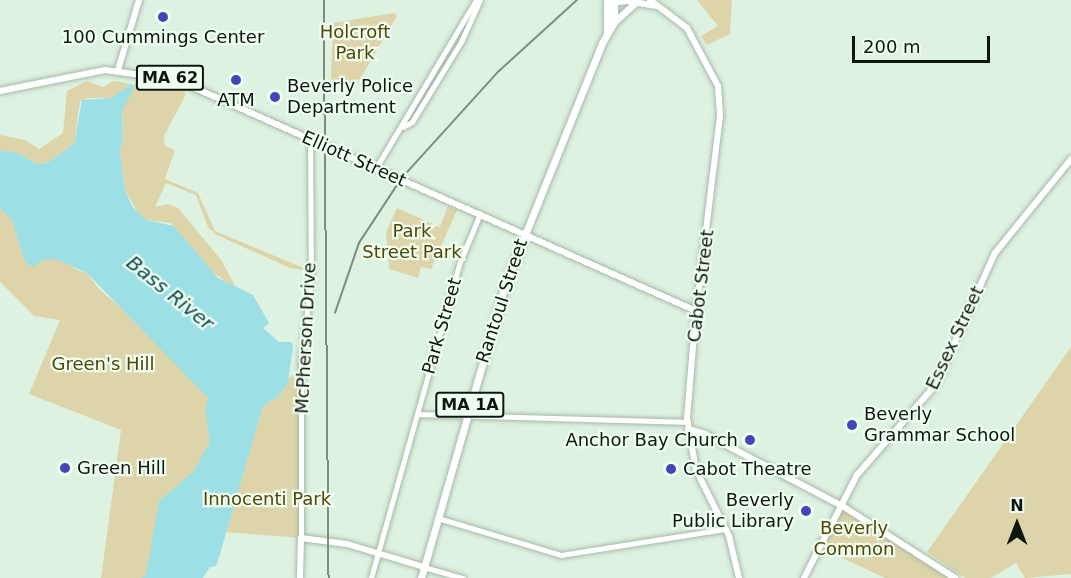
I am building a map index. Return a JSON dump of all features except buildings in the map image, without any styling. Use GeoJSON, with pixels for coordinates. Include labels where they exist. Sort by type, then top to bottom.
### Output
{"type":"FeatureCollection","features":[{"type":"Feature","properties":{"kind":"highway"},"geometry":{"type":"LineString","coordinates":[[611,1],[614,22]]}},
{"type":"Feature","properties":{"kind":"highway","name":"Rantoul Street"},"geometry":{"type":"LineString","coordinates":[[607,32],[611,1]]}},
{"type":"Feature","properties":{"kind":"highway","name":"Rantoul Street"},"geometry":{"type":"LineString","coordinates":[[422,578],[503,289],[607,32],[614,22],[637,1]]}},
{"type":"Feature","properties":{"kind":"main road"},"geometry":{"type":"LineString","coordinates":[[118,70],[139,0]]}},
{"type":"Feature","properties":{"kind":"main road","name":"Cabot Street"},"geometry":{"type":"LineString","coordinates":[[650,0],[696,40],[719,93],[715,173],[696,312],[688,426],[700,480],[726,529],[739,578]]}},
{"type":"Feature","properties":{"kind":"main road","name":"Cabot Street"},"geometry":{"type":"LineString","coordinates":[[611,1],[637,1],[659,6]]}},
{"type":"Feature","properties":{"kind":"main road","name":"Elliott Street"},"geometry":{"type":"LineString","coordinates":[[0,91],[91,70],[118,70],[177,80],[696,312]]}},
{"type":"Feature","properties":{"kind":"main road","name":"Essex Street"},"geometry":{"type":"LineString","coordinates":[[804,578],[861,470],[936,384],[995,253],[1071,159]]}},
{"type":"Feature","properties":{"kind":"main road"},"geometry":{"type":"LineString","coordinates":[[688,426],[842,506],[955,578]]}},
{"type":"Feature","properties":{"kind":"main road"},"geometry":{"type":"LineString","coordinates":[[690,440],[716,441]]}},
{"type":"Feature","properties":{"kind":"main road"},"geometry":{"type":"LineString","coordinates":[[300,578],[301,538],[376,553],[424,567]]}},
{"type":"Feature","properties":{"kind":"street"},"geometry":{"type":"LineString","coordinates":[[403,127],[412,122],[461,42],[478,0]]}},
{"type":"Feature","properties":{"kind":"street"},"geometry":{"type":"LineString","coordinates":[[376,168],[403,127],[478,0]]}},
{"type":"Feature","properties":{"kind":"street","name":"McPherson Drive"},"geometry":{"type":"LineString","coordinates":[[301,538],[301,367],[311,281],[309,139]]}},
{"type":"Feature","properties":{"kind":"street","name":"Park Street"},"geometry":{"type":"LineString","coordinates":[[371,578],[376,553],[460,262],[480,214]]}},
{"type":"Feature","properties":{"kind":"street"},"geometry":{"type":"LineString","coordinates":[[417,414],[688,426]]}},
{"type":"Feature","properties":{"kind":"street"},"geometry":{"type":"LineString","coordinates":[[438,518],[561,555],[726,529]]}},
{"type":"Feature","properties":{"kind":"street"},"geometry":{"type":"LineString","coordinates":[[424,567],[463,578]]}},
{"type":"Feature","properties":{"kind":"green space"},"geometry":{"type":"Polygon","coordinates":[[[697,0],[732,0],[730,34],[707,45],[701,36],[718,26],[697,0]]]}},
{"type":"Feature","properties":{"kind":"green space","name":"Holcroft Park"},"geometry":{"type":"Polygon","coordinates":[[[394,13],[397,16],[353,91],[331,80],[333,23],[394,13]]]}},
{"type":"Feature","properties":{"kind":"green space"},"geometry":{"type":"Polygon","coordinates":[[[140,72],[177,80],[186,94],[164,136],[165,146],[175,150],[165,179],[198,193],[215,231],[311,271],[290,268],[217,235],[208,227],[196,195],[166,183],[155,207],[168,204],[178,208],[222,261],[237,290],[203,265],[171,223],[146,220],[138,213],[125,190],[120,152],[123,141],[122,111],[140,72]]]}},
{"type":"Feature","properties":{"kind":"green space"},"geometry":{"type":"Polygon","coordinates":[[[87,81],[103,87],[114,81],[131,84],[111,98],[87,98],[80,102],[74,144],[47,163],[37,164],[18,153],[0,150],[0,135],[25,140],[39,149],[63,133],[67,91],[87,81]]]}},
{"type":"Feature","properties":{"kind":"green space","name":"Park Street Park"},"geometry":{"type":"Polygon","coordinates":[[[448,206],[457,210],[431,269],[421,267],[418,278],[389,269],[386,232],[397,208],[440,227],[448,206]]]}},
{"type":"Feature","properties":{"kind":"green space","name":"Green's Hill"},"geometry":{"type":"Polygon","coordinates":[[[0,208],[77,270],[87,273],[99,289],[170,349],[211,393],[215,440],[162,578],[101,578],[121,430],[29,394],[60,320],[34,316],[0,282],[0,208]]]}},
{"type":"Feature","properties":{"kind":"green space"},"geometry":{"type":"Polygon","coordinates":[[[1071,347],[1071,574],[1025,578],[1016,563],[991,578],[965,578],[927,552],[1071,347]]]}},
{"type":"Feature","properties":{"kind":"green space","name":"Innocenti Park"},"geometry":{"type":"Polygon","coordinates":[[[291,375],[301,375],[301,538],[224,532],[263,406],[279,396],[291,375]]]}},
{"type":"Feature","properties":{"kind":"green space","name":"Beverly Common"},"geometry":{"type":"Polygon","coordinates":[[[844,507],[956,578],[885,578],[821,548],[844,507]]]}},
{"type":"Feature","properties":{"kind":"water","name":"Bass River"},"geometry":{"type":"Polygon","coordinates":[[[131,84],[135,86],[122,111],[123,141],[120,152],[125,190],[132,206],[146,220],[174,226],[218,278],[253,295],[269,323],[263,328],[279,342],[291,342],[293,346],[288,383],[279,396],[263,406],[216,566],[210,567],[203,578],[142,578],[146,574],[159,501],[193,472],[210,442],[205,410],[208,398],[87,273],[58,260],[45,259],[33,267],[25,262],[12,220],[0,208],[0,150],[18,153],[37,164],[47,163],[74,144],[82,100],[111,98],[131,84]]]}},
{"type":"Feature","properties":{"kind":"railway"},"geometry":{"type":"LineString","coordinates":[[324,0],[329,578]]}},
{"type":"Feature","properties":{"kind":"railway"},"geometry":{"type":"LineString","coordinates":[[335,313],[359,243],[401,179],[499,71],[577,0]]}},
{"type":"Feature","properties":{"kind":"place","name":"100 Cummings Center"},"geometry":{"type":"Point","coordinates":[163,17]}},
{"type":"Feature","properties":{"kind":"place","name":"ATM"},"geometry":{"type":"Point","coordinates":[236,80]}},
{"type":"Feature","properties":{"kind":"place","name":"Beverly Police Department"},"geometry":{"type":"Point","coordinates":[275,97]}},
{"type":"Feature","properties":{"kind":"place","name":"Beverly Grammar School"},"geometry":{"type":"Point","coordinates":[852,425]}},
{"type":"Feature","properties":{"kind":"place","name":"Anchor Bay Church"},"geometry":{"type":"Point","coordinates":[750,440]}},
{"type":"Feature","properties":{"kind":"place","name":"Green Hill"},"geometry":{"type":"Point","coordinates":[65,468]}},
{"type":"Feature","properties":{"kind":"place","name":"Cabot Theatre"},"geometry":{"type":"Point","coordinates":[671,469]}},
{"type":"Feature","properties":{"kind":"place","name":"Beverly Public Library"},"geometry":{"type":"Point","coordinates":[806,511]}}]}
